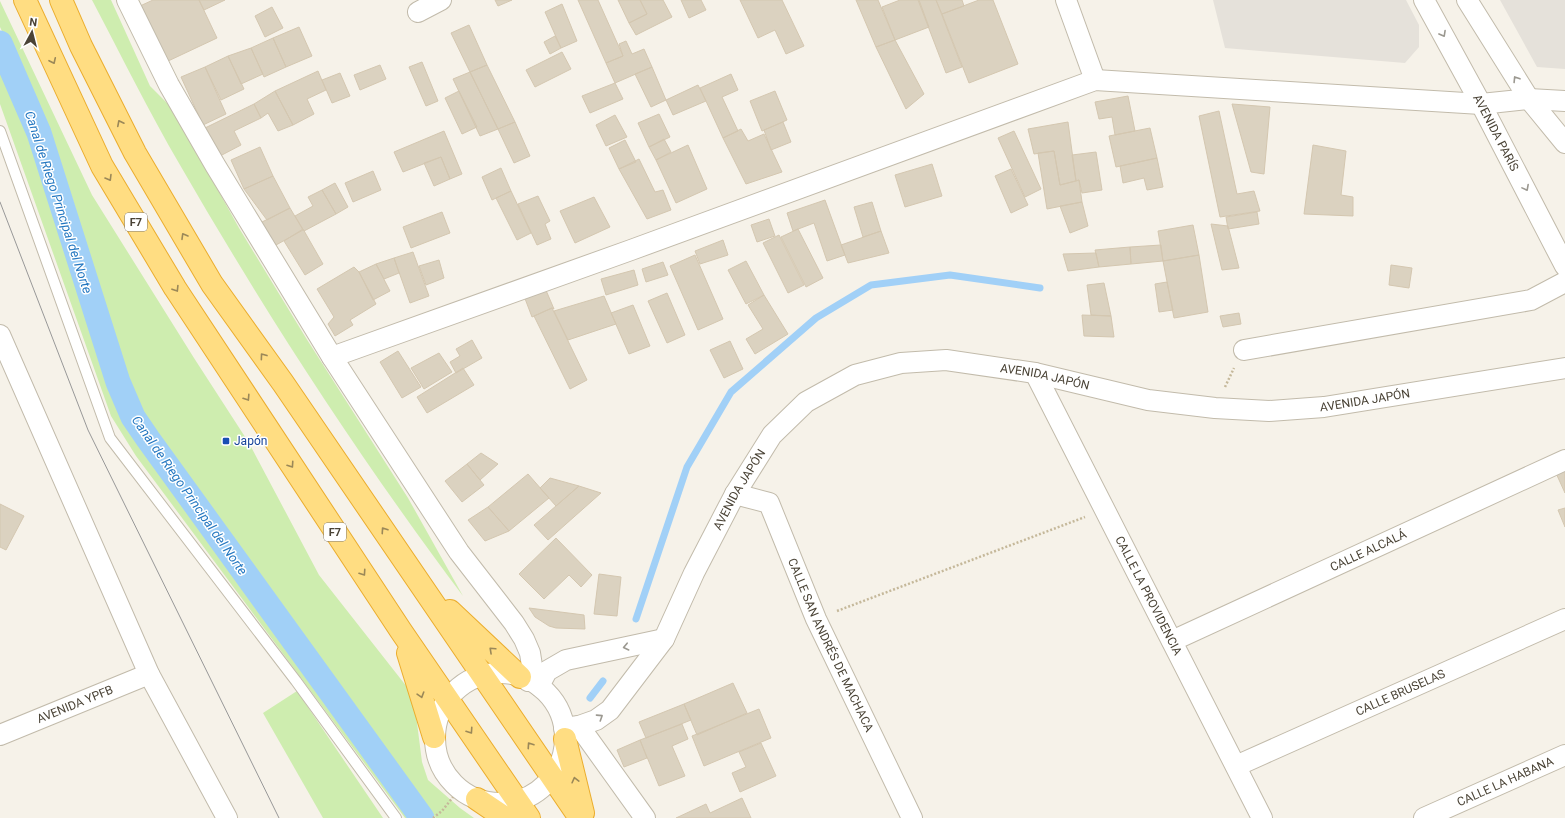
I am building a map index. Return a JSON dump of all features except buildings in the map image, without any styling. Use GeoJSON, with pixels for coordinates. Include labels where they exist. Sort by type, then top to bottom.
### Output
{"type":"FeatureCollection","features":[{"type":"Feature","properties":{"kind":"highway","name":"F7"},"geometry":{"type":"LineString","coordinates":[[25,0],[102,166],[175,288],[401,631],[448,699],[517,812]]}},
{"type":"Feature","properties":{"kind":"highway"},"geometry":{"type":"LineString","coordinates":[[61,0],[81,46],[135,153],[212,284],[283,383],[580,818]]}},
{"type":"Feature","properties":{"kind":"highway"},"geometry":{"type":"LineString","coordinates":[[422,585],[529,681]]}},
{"type":"Feature","properties":{"kind":"highway"},"geometry":{"type":"LineString","coordinates":[[401,631],[434,737]]}},
{"type":"Feature","properties":{"kind":"highway"},"geometry":{"type":"LineString","coordinates":[[569,731],[584,818]]}},
{"type":"Feature","properties":{"kind":"highway"},"geometry":{"type":"LineString","coordinates":[[477,799],[517,812]]}},
{"type":"Feature","properties":{"kind":"street"},"geometry":{"type":"LineString","coordinates":[[127,0],[169,85],[211,158],[332,357],[459,552],[514,623],[530,654],[532,666],[529,681]]}},
{"type":"Feature","properties":{"kind":"street"},"geometry":{"type":"LineString","coordinates":[[418,12],[441,0]]}},
{"type":"Feature","properties":{"kind":"street"},"geometry":{"type":"LineString","coordinates":[[1066,0],[1095,80]]}},
{"type":"Feature","properties":{"kind":"street","name":"AVENIDA PARÍS"},"geometry":{"type":"LineString","coordinates":[[1424,0],[1481,104],[1565,266]]}},
{"type":"Feature","properties":{"kind":"street"},"geometry":{"type":"LineString","coordinates":[[1467,0],[1529,99],[1565,143]]}},
{"type":"Feature","properties":{"kind":"street"},"geometry":{"type":"LineString","coordinates":[[332,357],[1095,80],[1481,104],[1529,99],[1565,101]]}},
{"type":"Feature","properties":{"kind":"street"},"geometry":{"type":"LineString","coordinates":[[1244,350],[1531,300],[1565,282]]}},
{"type":"Feature","properties":{"kind":"street"},"geometry":{"type":"LineString","coordinates":[[0,335],[149,674],[227,818]]}},
{"type":"Feature","properties":{"kind":"street","name":"AVENIDA JAPÓN"},"geometry":{"type":"LineString","coordinates":[[569,731],[596,720],[610,710],[664,639],[694,573],[735,494],[772,435],[806,402],[855,375],[901,364],[946,360],[1035,374],[1148,400],[1215,408],[1268,411],[1324,407],[1565,368]]}},
{"type":"Feature","properties":{"kind":"street","name":"CALLE LA PROVIDENCIA"},"geometry":{"type":"LineString","coordinates":[[1035,374],[1262,818]]}},
{"type":"Feature","properties":{"kind":"street","name":"CALLE ALCALÁ"},"geometry":{"type":"LineString","coordinates":[[1172,641],[1565,460]]}},
{"type":"Feature","properties":{"kind":"street","name":"CALLE SAN ANDRÉS DE MACHACA"},"geometry":{"type":"LineString","coordinates":[[735,494],[769,503],[816,619],[912,818]]}},
{"type":"Feature","properties":{"kind":"street","name":"CALLE BRUSELAS"},"geometry":{"type":"LineString","coordinates":[[1236,766],[1565,619]]}},
{"type":"Feature","properties":{"kind":"street"},"geometry":{"type":"LineString","coordinates":[[529,681],[566,660],[664,639]]}},
{"type":"Feature","properties":{"kind":"street"},"geometry":{"type":"LineString","coordinates":[[477,799],[460,789],[446,775],[437,757],[434,737],[438,716],[448,699],[462,685],[483,675],[500,673],[529,681],[553,700],[569,731],[645,818]]}},
{"type":"Feature","properties":{"kind":"street","name":"AVENIDA YPFB"},"geometry":{"type":"LineString","coordinates":[[0,735],[149,674]]}},
{"type":"Feature","properties":{"kind":"street"},"geometry":{"type":"LineString","coordinates":[[517,812],[552,777],[562,759],[569,731]]}},
{"type":"Feature","properties":{"kind":"street","name":"CALLE LA HABANA"},"geometry":{"type":"LineString","coordinates":[[1424,818],[1565,755]]}},
{"type":"Feature","properties":{"kind":"lane"},"geometry":{"type":"LineString","coordinates":[[0,130],[110,438],[296,681],[396,818]]}},
{"type":"Feature","properties":{"kind":"path"},"geometry":{"type":"LineString","coordinates":[[1215,408],[1244,350]]}},
{"type":"Feature","properties":{"kind":"path"},"geometry":{"type":"LineString","coordinates":[[816,619],[1104,510]]}},
{"type":"Feature","properties":{"kind":"path"},"geometry":{"type":"LineString","coordinates":[[433,818],[442,811]]}},
{"type":"Feature","properties":{"kind":"shaded area"},"geometry":{"type":"Polygon","coordinates":[[[1213,0],[1406,0],[1419,25],[1419,47],[1405,63],[1225,48],[1213,0]]]}},
{"type":"Feature","properties":{"kind":"shaded area"},"geometry":{"type":"Polygon","coordinates":[[[1500,0],[1565,0],[1565,69],[1537,67],[1500,0]]]}},
{"type":"Feature","properties":{"kind":"green space"},"geometry":{"type":"Polygon","coordinates":[[[92,0],[111,0],[150,86],[173,109],[239,228],[306,338],[408,498],[463,596],[387,492],[280,331],[169,145],[92,0]]]}},
{"type":"Feature","properties":{"kind":"green space"},"geometry":{"type":"Polygon","coordinates":[[[0,1],[92,195],[249,443],[319,575],[407,687],[416,715],[422,762],[428,780],[460,808],[474,818],[436,818],[147,426],[130,392],[72,197],[20,70],[0,27],[0,1]]]}},
{"type":"Feature","properties":{"kind":"green space"},"geometry":{"type":"Polygon","coordinates":[[[0,63],[27,123],[109,381],[126,421],[256,601],[417,818],[405,818],[136,456],[111,416],[0,104],[0,63]]]}},
{"type":"Feature","properties":{"kind":"green space"},"geometry":{"type":"Polygon","coordinates":[[[297,691],[383,818],[323,818],[263,713],[297,691]]]}},
{"type":"Feature","properties":{"kind":"waterway","name":"Canal de Riego Principal del Norte"},"geometry":{"type":"LineString","coordinates":[[0,43],[39,133],[118,382],[133,417],[422,818]]}},
{"type":"Feature","properties":{"kind":"waterway"},"geometry":{"type":"LineString","coordinates":[[636,619],[687,467],[731,392],[816,318],[871,285],[950,275],[1040,288]]}},
{"type":"Feature","properties":{"kind":"waterway"},"geometry":{"type":"LineString","coordinates":[[590,698],[603,681]]}},
{"type":"Feature","properties":{"kind":"tram line"},"geometry":{"type":"LineString","coordinates":[[0,202],[88,430],[279,818]]}},
{"type":"Feature","properties":{"kind":"place","name":"Japón"},"geometry":{"type":"Point","coordinates":[226,441]}}]}
